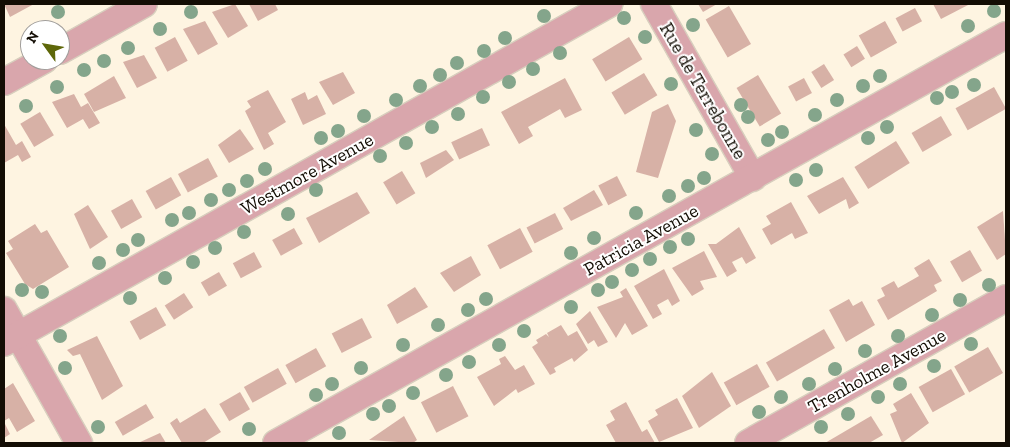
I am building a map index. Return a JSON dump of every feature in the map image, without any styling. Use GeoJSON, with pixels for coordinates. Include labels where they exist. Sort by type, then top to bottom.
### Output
{"type":"FeatureCollection","features":[{"type":"Feature","properties":{"kind":"street"},"geometry":{"type":"LineString","coordinates":[[70,45],[144,4]]}},
{"type":"Feature","properties":{"kind":"street","name":"Westmore Avenue"},"geometry":{"type":"LineString","coordinates":[[11,339],[609,4]]}},
{"type":"Feature","properties":{"kind":"street","name":"Rue de Terrebonne"},"geometry":{"type":"LineString","coordinates":[[654,4],[753,178]]}},
{"type":"Feature","properties":{"kind":"street","name":"Patricia Avenue"},"geometry":{"type":"LineString","coordinates":[[276,443],[1006,35]]}},
{"type":"Feature","properties":{"kind":"street"},"geometry":{"type":"LineString","coordinates":[[4,82],[26,70]]}},
{"type":"Feature","properties":{"kind":"street","name":"Trenholme Avenue"},"geometry":{"type":"LineString","coordinates":[[748,443],[1006,298]]}},
{"type":"Feature","properties":{"kind":"street"},"geometry":{"type":"LineString","coordinates":[[4,310],[11,339],[79,443]]}},
{"type":"Feature","properties":{"kind":"building"},"geometry":{"type":"Polygon","coordinates":[[[4,4],[34,4],[10,17],[4,4]]]}},
{"type":"Feature","properties":{"kind":"building"},"geometry":{"type":"Polygon","coordinates":[[[235,4],[248,26],[228,38],[212,12],[235,4]]]}},
{"type":"Feature","properties":{"kind":"building"},"geometry":{"type":"Polygon","coordinates":[[[249,4],[275,4],[278,10],[258,21],[249,4]]]}},
{"type":"Feature","properties":{"kind":"building"},"geometry":{"type":"Polygon","coordinates":[[[698,4],[717,4],[703,12],[698,4]]]}},
{"type":"Feature","properties":{"kind":"building"},"geometry":{"type":"Polygon","coordinates":[[[933,4],[970,4],[941,19],[933,4]]]}},
{"type":"Feature","properties":{"kind":"building"},"geometry":{"type":"Polygon","coordinates":[[[729,6],[751,44],[728,58],[706,20],[729,6]]]}},
{"type":"Feature","properties":{"kind":"building"},"geometry":{"type":"Polygon","coordinates":[[[915,8],[922,21],[903,32],[896,18],[915,8]]]}},
{"type":"Feature","properties":{"kind":"building"},"geometry":{"type":"Polygon","coordinates":[[[205,21],[218,44],[198,55],[183,29],[205,21]]]}},
{"type":"Feature","properties":{"kind":"building"},"geometry":{"type":"Polygon","coordinates":[[[885,21],[897,43],[871,57],[859,36],[885,21]]]}},
{"type":"Feature","properties":{"kind":"building"},"geometry":{"type":"Polygon","coordinates":[[[175,37],[188,61],[167,72],[155,48],[175,37]]]}},
{"type":"Feature","properties":{"kind":"building"},"geometry":{"type":"Polygon","coordinates":[[[629,37],[642,59],[606,81],[592,59],[629,37]]]}},
{"type":"Feature","properties":{"kind":"building"},"geometry":{"type":"Polygon","coordinates":[[[857,46],[865,59],[851,67],[843,54],[857,46]]]}},
{"type":"Feature","properties":{"kind":"building"},"geometry":{"type":"Polygon","coordinates":[[[144,55],[157,78],[137,88],[123,62],[144,55]]]}},
{"type":"Feature","properties":{"kind":"building"},"geometry":{"type":"Polygon","coordinates":[[[824,64],[834,80],[821,88],[811,72],[824,64]]]}},
{"type":"Feature","properties":{"kind":"building"},"geometry":{"type":"Polygon","coordinates":[[[343,72],[355,93],[333,105],[319,82],[343,72]]]}},
{"type":"Feature","properties":{"kind":"building"},"geometry":{"type":"Polygon","coordinates":[[[644,73],[657,95],[625,115],[611,93],[644,73]]]}},
{"type":"Feature","properties":{"kind":"building"},"geometry":{"type":"Polygon","coordinates":[[[758,75],[781,114],[760,126],[737,88],[758,75]]]}},
{"type":"Feature","properties":{"kind":"building"},"geometry":{"type":"Polygon","coordinates":[[[114,76],[126,98],[94,112],[84,94],[114,76]]]}},
{"type":"Feature","properties":{"kind":"building"},"geometry":{"type":"Polygon","coordinates":[[[565,78],[582,110],[565,118],[560,109],[528,127],[533,136],[519,144],[501,112],[565,78]]]}},
{"type":"Feature","properties":{"kind":"building"},"geometry":{"type":"Polygon","coordinates":[[[804,78],[812,93],[796,101],[788,86],[804,78]]]}},
{"type":"Feature","properties":{"kind":"building"},"geometry":{"type":"Polygon","coordinates":[[[994,87],[1006,109],[968,130],[956,108],[994,87]]]}},
{"type":"Feature","properties":{"kind":"building"},"geometry":{"type":"Polygon","coordinates":[[[268,90],[286,122],[268,133],[274,144],[264,150],[245,111],[251,107],[247,101],[268,90]]]}},
{"type":"Feature","properties":{"kind":"building"},"geometry":{"type":"Polygon","coordinates":[[[305,92],[308,100],[317,95],[326,114],[303,125],[291,99],[305,92]]]}},
{"type":"Feature","properties":{"kind":"building"},"geometry":{"type":"Polygon","coordinates":[[[74,94],[81,107],[88,103],[100,123],[89,129],[83,119],[67,128],[52,102],[74,94]]]}},
{"type":"Feature","properties":{"kind":"building"},"geometry":{"type":"Polygon","coordinates":[[[668,104],[676,121],[658,178],[636,172],[652,112],[668,104]]]}},
{"type":"Feature","properties":{"kind":"building"},"geometry":{"type":"Polygon","coordinates":[[[40,112],[54,135],[34,147],[20,124],[40,112]]]}},
{"type":"Feature","properties":{"kind":"building"},"geometry":{"type":"Polygon","coordinates":[[[941,116],[952,135],[923,152],[912,133],[941,116]]]}},
{"type":"Feature","properties":{"kind":"building"},"geometry":{"type":"Polygon","coordinates":[[[4,124],[16,145],[22,141],[31,157],[22,162],[18,155],[4,163],[4,124]]]}},
{"type":"Feature","properties":{"kind":"building"},"geometry":{"type":"Polygon","coordinates":[[[482,128],[490,145],[459,160],[451,142],[482,128]]]}},
{"type":"Feature","properties":{"kind":"building"},"geometry":{"type":"Polygon","coordinates":[[[240,129],[254,149],[229,163],[218,145],[240,129]]]}},
{"type":"Feature","properties":{"kind":"building"},"geometry":{"type":"Polygon","coordinates":[[[896,141],[910,163],[868,189],[854,167],[896,141]]]}},
{"type":"Feature","properties":{"kind":"building"},"geometry":{"type":"Polygon","coordinates":[[[446,150],[454,160],[426,178],[420,163],[446,150]]]}},
{"type":"Feature","properties":{"kind":"building"},"geometry":{"type":"Polygon","coordinates":[[[208,158],[218,177],[188,193],[178,174],[208,158]]]}},
{"type":"Feature","properties":{"kind":"building"},"geometry":{"type":"Polygon","coordinates":[[[402,171],[415,193],[397,205],[383,182],[402,171]]]}},
{"type":"Feature","properties":{"kind":"building"},"geometry":{"type":"Polygon","coordinates":[[[617,176],[627,196],[608,205],[598,186],[617,176]]]}},
{"type":"Feature","properties":{"kind":"building"},"geometry":{"type":"Polygon","coordinates":[[[171,177],[181,195],[156,209],[146,191],[171,177]]]}},
{"type":"Feature","properties":{"kind":"building"},"geometry":{"type":"Polygon","coordinates":[[[843,177],[859,203],[849,209],[846,199],[819,214],[807,196],[843,177]]]}},
{"type":"Feature","properties":{"kind":"building"},"geometry":{"type":"Polygon","coordinates":[[[594,190],[603,205],[571,221],[563,208],[594,190]]]}},
{"type":"Feature","properties":{"kind":"building"},"geometry":{"type":"Polygon","coordinates":[[[357,192],[370,213],[319,243],[306,218],[357,192]]]}},
{"type":"Feature","properties":{"kind":"building"},"geometry":{"type":"Polygon","coordinates":[[[132,199],[142,217],[121,229],[111,211],[132,199]]]}},
{"type":"Feature","properties":{"kind":"building"},"geometry":{"type":"Polygon","coordinates":[[[791,202],[808,233],[795,239],[792,233],[771,245],[762,229],[771,224],[766,216],[791,202]]]}},
{"type":"Feature","properties":{"kind":"building"},"geometry":{"type":"Polygon","coordinates":[[[88,205],[108,237],[90,249],[74,214],[88,205]]]}},
{"type":"Feature","properties":{"kind":"building"},"geometry":{"type":"Polygon","coordinates":[[[1003,211],[1006,254],[997,260],[977,227],[1003,211]]]}},
{"type":"Feature","properties":{"kind":"building"},"geometry":{"type":"Polygon","coordinates":[[[555,213],[563,229],[535,244],[526,228],[555,213]]]}},
{"type":"Feature","properties":{"kind":"building"},"geometry":{"type":"Polygon","coordinates":[[[35,224],[41,233],[47,230],[69,267],[33,289],[25,284],[6,253],[13,249],[8,241],[35,224]]]}},
{"type":"Feature","properties":{"kind":"building"},"geometry":{"type":"Polygon","coordinates":[[[739,227],[756,258],[746,264],[742,257],[732,262],[737,271],[727,277],[708,244],[716,244],[739,227]]]}},
{"type":"Feature","properties":{"kind":"building"},"geometry":{"type":"Polygon","coordinates":[[[294,228],[303,244],[281,256],[272,240],[294,228]]]}},
{"type":"Feature","properties":{"kind":"building"},"geometry":{"type":"Polygon","coordinates":[[[520,228],[533,252],[500,269],[487,245],[520,228]]]}},
{"type":"Feature","properties":{"kind":"building"},"geometry":{"type":"Polygon","coordinates":[[[970,250],[982,271],[962,282],[950,262],[970,250]]]}},
{"type":"Feature","properties":{"kind":"building"},"geometry":{"type":"Polygon","coordinates":[[[704,251],[717,277],[700,281],[704,289],[692,296],[672,268],[704,251]]]}},
{"type":"Feature","properties":{"kind":"building"},"geometry":{"type":"Polygon","coordinates":[[[254,252],[262,267],[241,278],[233,263],[254,252]]]}},
{"type":"Feature","properties":{"kind":"building"},"geometry":{"type":"Polygon","coordinates":[[[471,256],[481,275],[454,292],[440,273],[471,256]]]}},
{"type":"Feature","properties":{"kind":"building"},"geometry":{"type":"Polygon","coordinates":[[[929,259],[942,281],[934,285],[937,291],[888,320],[877,300],[885,296],[881,288],[894,281],[898,288],[919,276],[914,268],[929,259]]]}},
{"type":"Feature","properties":{"kind":"building"},"geometry":{"type":"Polygon","coordinates":[[[664,269],[680,301],[672,306],[668,299],[657,305],[662,314],[653,319],[634,286],[664,269]]]}},
{"type":"Feature","properties":{"kind":"building"},"geometry":{"type":"Polygon","coordinates":[[[219,272],[227,286],[209,296],[201,282],[219,272]]]}},
{"type":"Feature","properties":{"kind":"building"},"geometry":{"type":"Polygon","coordinates":[[[415,287],[428,307],[397,324],[387,305],[415,287]]]}},
{"type":"Feature","properties":{"kind":"building"},"geometry":{"type":"Polygon","coordinates":[[[626,288],[648,326],[632,335],[625,323],[616,338],[597,307],[623,297],[620,292],[626,288]]]}},
{"type":"Feature","properties":{"kind":"building"},"geometry":{"type":"Polygon","coordinates":[[[184,293],[193,307],[174,320],[165,306],[184,293]]]}},
{"type":"Feature","properties":{"kind":"building"},"geometry":{"type":"Polygon","coordinates":[[[849,299],[853,306],[862,301],[875,325],[846,342],[829,310],[849,299]]]}},
{"type":"Feature","properties":{"kind":"building"},"geometry":{"type":"Polygon","coordinates":[[[156,307],[166,325],[140,340],[130,322],[156,307]]]}},
{"type":"Feature","properties":{"kind":"building"},"geometry":{"type":"Polygon","coordinates":[[[590,311],[608,342],[598,347],[594,340],[588,344],[576,324],[590,311]]]}},
{"type":"Feature","properties":{"kind":"building"},"geometry":{"type":"Polygon","coordinates":[[[362,318],[372,338],[342,353],[332,333],[362,318]]]}},
{"type":"Feature","properties":{"kind":"building"},"geometry":{"type":"Polygon","coordinates":[[[561,325],[568,336],[577,331],[588,350],[574,362],[572,358],[554,368],[556,372],[550,375],[532,347],[538,343],[536,340],[546,334],[549,337],[547,333],[561,325]]]}},
{"type":"Feature","properties":{"kind":"building"},"geometry":{"type":"Polygon","coordinates":[[[824,329],[835,348],[777,382],[766,363],[824,329]]]}},
{"type":"Feature","properties":{"kind":"building"},"geometry":{"type":"Polygon","coordinates":[[[97,336],[123,386],[102,400],[80,354],[73,356],[67,350],[97,336]]]}},
{"type":"Feature","properties":{"kind":"building"},"geometry":{"type":"Polygon","coordinates":[[[988,347],[1003,373],[969,392],[954,366],[988,347]]]}},
{"type":"Feature","properties":{"kind":"building"},"geometry":{"type":"Polygon","coordinates":[[[316,348],[326,366],[296,383],[285,365],[316,348]]]}},
{"type":"Feature","properties":{"kind":"building"},"geometry":{"type":"Polygon","coordinates":[[[505,356],[515,370],[524,365],[535,384],[518,393],[516,389],[494,406],[477,377],[501,364],[499,359],[505,356]]]}},
{"type":"Feature","properties":{"kind":"building"},"geometry":{"type":"Polygon","coordinates":[[[757,364],[770,387],[736,405],[724,382],[757,364]]]}},
{"type":"Feature","properties":{"kind":"building"},"geometry":{"type":"Polygon","coordinates":[[[278,368],[287,384],[253,403],[244,387],[278,368]]]}},
{"type":"Feature","properties":{"kind":"building"},"geometry":{"type":"Polygon","coordinates":[[[951,369],[965,394],[933,412],[919,387],[951,369]]]}},
{"type":"Feature","properties":{"kind":"building"},"geometry":{"type":"Polygon","coordinates":[[[712,372],[731,406],[699,428],[682,396],[712,372]]]}},
{"type":"Feature","properties":{"kind":"building"},"geometry":{"type":"Polygon","coordinates":[[[13,383],[35,421],[17,432],[9,418],[4,421],[4,389],[13,383]]]}},
{"type":"Feature","properties":{"kind":"building"},"geometry":{"type":"Polygon","coordinates":[[[453,386],[468,416],[436,433],[421,402],[453,386]]]}},
{"type":"Feature","properties":{"kind":"building"},"geometry":{"type":"Polygon","coordinates":[[[240,392],[250,409],[229,421],[219,404],[240,392]]]}},
{"type":"Feature","properties":{"kind":"building"},"geometry":{"type":"Polygon","coordinates":[[[911,393],[929,423],[902,443],[890,414],[897,411],[893,404],[911,393]]]}},
{"type":"Feature","properties":{"kind":"building"},"geometry":{"type":"Polygon","coordinates":[[[677,398],[693,428],[659,442],[648,421],[658,415],[655,410],[677,398]]]}},
{"type":"Feature","properties":{"kind":"building"},"geometry":{"type":"Polygon","coordinates":[[[626,402],[642,432],[647,429],[655,443],[616,443],[606,425],[615,420],[610,411],[626,402]]]}},
{"type":"Feature","properties":{"kind":"building"},"geometry":{"type":"Polygon","coordinates":[[[146,404],[154,418],[123,436],[115,422],[146,404]]]}},
{"type":"Feature","properties":{"kind":"building"},"geometry":{"type":"Polygon","coordinates":[[[205,408],[221,432],[203,443],[182,443],[170,423],[177,418],[180,423],[205,408]]]}},
{"type":"Feature","properties":{"kind":"building"},"geometry":{"type":"Polygon","coordinates":[[[404,416],[417,440],[413,443],[369,440],[404,416]]]}},
{"type":"Feature","properties":{"kind":"building"},"geometry":{"type":"Polygon","coordinates":[[[871,416],[883,435],[869,443],[825,443],[871,416]]]}},
{"type":"Feature","properties":{"kind":"building"},"geometry":{"type":"Polygon","coordinates":[[[4,422],[10,434],[4,438],[4,422]]]}},
{"type":"Feature","properties":{"kind":"building"},"geometry":{"type":"Polygon","coordinates":[[[160,433],[166,443],[138,443],[160,433]]]}}]}
